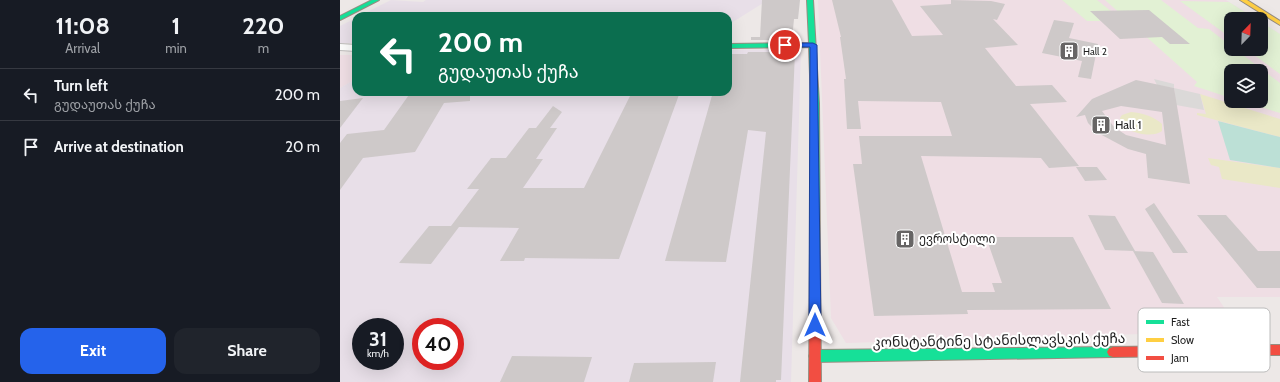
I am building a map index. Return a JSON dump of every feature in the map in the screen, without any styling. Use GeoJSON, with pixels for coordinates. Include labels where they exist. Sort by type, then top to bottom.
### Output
{"type":"FeatureCollection","features":[{"type":"Feature","properties":{"kind":"street"},"geometry":{"type":"LineString","coordinates":[[340,18],[376,0]]}},
{"type":"Feature","properties":{"kind":"street"},"geometry":{"type":"LineString","coordinates":[[810,0],[815,124],[815,382]]}},
{"type":"Feature","properties":{"kind":"street"},"geometry":{"type":"LineString","coordinates":[[1243,0],[1280,23]]}},
{"type":"Feature","properties":{"kind":"street"},"geometry":{"type":"LineString","coordinates":[[732,46],[813,45]]}},
{"type":"Feature","properties":{"kind":"street"},"geometry":{"type":"LineString","coordinates":[[340,47],[352,48]]}},
{"type":"Feature","properties":{"kind":"street","name":"კონსტანტინე სტანისლავსკის ქუჩა"},"geometry":{"type":"LineString","coordinates":[[1270,350],[1280,350]]}},
{"type":"Feature","properties":{"kind":"street","name":"კონსტანტინე სტანისლავსკის ქუჩა"},"geometry":{"type":"LineString","coordinates":[[815,356],[1138,352]]}},
{"type":"Feature","properties":{"kind":"shaded area"},"geometry":{"type":"Polygon","coordinates":[[[391,0],[423,2],[426,0],[768,0],[732,22],[732,12],[367,12],[391,0]]]}},
{"type":"Feature","properties":{"kind":"shaded area"},"geometry":{"type":"Polygon","coordinates":[[[818,0],[1226,0],[1245,12],[1224,12],[1224,56],[1268,56],[1268,26],[1280,34],[1280,297],[1217,297],[1224,308],[1138,308],[1138,334],[846,343],[831,318],[818,0]]]}},
{"type":"Feature","properties":{"kind":"shaded area"},"geometry":{"type":"Polygon","coordinates":[[[1062,0],[1097,0],[1111,11],[1091,11],[1101,21],[1087,21],[1062,0]]]}},
{"type":"Feature","properties":{"kind":"shaded area"},"geometry":{"type":"Polygon","coordinates":[[[1105,0],[1161,0],[1198,28],[1209,29],[1224,41],[1224,56],[1244,56],[1255,64],[1224,64],[1224,96],[1194,86],[1197,82],[1105,0]]]}},
{"type":"Feature","properties":{"kind":"shaded area"},"geometry":{"type":"Polygon","coordinates":[[[1180,1],[1229,2],[1245,12],[1224,12],[1224,33],[1180,1]]]}},
{"type":"Feature","properties":{"kind":"shaded area"},"geometry":{"type":"Polygon","coordinates":[[[352,20],[352,43],[340,43],[340,26],[352,20]]]}},
{"type":"Feature","properties":{"kind":"shaded area"},"geometry":{"type":"Polygon","coordinates":[[[1268,26],[1280,34],[1280,74],[1256,56],[1268,56],[1268,26]]]}},
{"type":"Feature","properties":{"kind":"shaded area"},"geometry":{"type":"Polygon","coordinates":[[[801,49],[791,382],[340,382],[340,88],[352,81],[352,96],[732,96],[732,50],[801,49]]]}},
{"type":"Feature","properties":{"kind":"shaded area"},"geometry":{"type":"Polygon","coordinates":[[[340,55],[352,55],[352,81],[340,88],[340,55]]]}},
{"type":"Feature","properties":{"kind":"shaded area"},"geometry":{"type":"Polygon","coordinates":[[[1268,74],[1280,83],[1280,113],[1264,108],[1268,108],[1268,74]]]}},
{"type":"Feature","properties":{"kind":"shaded area"},"geometry":{"type":"Polygon","coordinates":[[[1154,79],[1174,84],[1174,88],[1157,85],[1154,79]]]}},
{"type":"Feature","properties":{"kind":"shaded area"},"geometry":{"type":"Polygon","coordinates":[[[1174,88],[1200,94],[1204,110],[1176,105],[1174,88]]]}},
{"type":"Feature","properties":{"kind":"shaded area"},"geometry":{"type":"Polygon","coordinates":[[[1200,94],[1224,102],[1224,108],[1245,108],[1280,119],[1280,137],[1197,115],[1197,113],[1206,114],[1200,94]]]}},
{"type":"Feature","properties":{"kind":"shaded area"},"geometry":{"type":"Polygon","coordinates":[[[1131,112],[1144,114],[1155,119],[1162,124],[1162,131],[1152,134],[1145,134],[1132,131],[1122,123],[1120,118],[1122,115],[1131,112]]]}},
{"type":"Feature","properties":{"kind":"shaded area"},"geometry":{"type":"Polygon","coordinates":[[[1218,121],[1280,137],[1280,168],[1230,160],[1218,121]]]}},
{"type":"Feature","properties":{"kind":"shaded area"},"geometry":{"type":"Polygon","coordinates":[[[1208,158],[1280,168],[1280,188],[1222,179],[1219,167],[1211,165],[1208,158]]]}},
{"type":"Feature","properties":{"kind":"building"},"geometry":{"type":"Polygon","coordinates":[[[762,0],[800,0],[798,19],[794,19],[792,40],[751,40],[751,37],[760,37],[762,0]]]}},
{"type":"Feature","properties":{"kind":"building"},"geometry":{"type":"Polygon","coordinates":[[[832,0],[892,0],[912,36],[943,35],[920,6],[951,4],[951,0],[991,1],[1005,4],[997,20],[993,19],[1018,45],[985,48],[1016,86],[1052,85],[1067,102],[1030,104],[1079,166],[1049,168],[1041,158],[921,156],[962,292],[995,292],[992,283],[1002,283],[986,237],[1073,237],[1111,309],[967,310],[968,314],[874,316],[853,164],[862,164],[859,136],[952,136],[941,102],[858,101],[861,129],[847,129],[844,79],[846,79],[841,37],[832,0]]]}},
{"type":"Feature","properties":{"kind":"building"},"geometry":{"type":"Polygon","coordinates":[[[1149,10],[1190,44],[1170,44],[1162,37],[1120,39],[1090,11],[1149,10]]]}},
{"type":"Feature","properties":{"kind":"building"},"geometry":{"type":"Polygon","coordinates":[[[1054,20],[1074,23],[1069,38],[1098,44],[1091,79],[1078,77],[1082,61],[1042,53],[1054,20]]]}},
{"type":"Feature","properties":{"kind":"building"},"geometry":{"type":"Polygon","coordinates":[[[748,52],[795,52],[781,380],[776,380],[776,382],[740,382],[766,132],[748,130],[726,262],[665,261],[712,96],[732,96],[732,54],[747,54],[748,52]]]}},
{"type":"Feature","properties":{"kind":"building","name":"Hall 1"},"geometry":{"type":"Polygon","coordinates":[[[1136,80],[1174,88],[1190,184],[1148,178],[1146,154],[1128,149],[1098,133],[1088,123],[1085,115],[1076,117],[1092,99],[1136,80]],[[1121,106],[1102,111],[1114,127],[1126,135],[1166,145],[1162,112],[1121,106]]]}},
{"type":"Feature","properties":{"kind":"building"},"geometry":{"type":"Polygon","coordinates":[[[408,96],[470,96],[470,101],[444,103],[415,152],[363,158],[340,190],[340,143],[347,134],[384,130],[408,96]]]}},
{"type":"Feature","properties":{"kind":"building"},"geometry":{"type":"Polygon","coordinates":[[[630,96],[679,96],[619,259],[525,258],[524,261],[500,261],[519,228],[459,227],[431,264],[399,263],[429,226],[451,226],[479,189],[467,189],[491,158],[506,158],[529,128],[536,128],[553,106],[562,112],[550,128],[557,128],[536,159],[543,159],[523,188],[584,188],[630,96]]]}},
{"type":"Feature","properties":{"kind":"building"},"geometry":{"type":"Polygon","coordinates":[[[363,98],[340,128],[340,101],[363,98]]]}},
{"type":"Feature","properties":{"kind":"building"},"geometry":{"type":"Polygon","coordinates":[[[1076,167],[1097,167],[1107,180],[1085,181],[1076,167]]]}},
{"type":"Feature","properties":{"kind":"building"},"geometry":{"type":"Polygon","coordinates":[[[1154,203],[1188,253],[1173,253],[1145,209],[1154,203]]]}},
{"type":"Feature","properties":{"kind":"building"},"geometry":{"type":"Polygon","coordinates":[[[1088,215],[1115,216],[1135,251],[1105,250],[1088,215]]]}},
{"type":"Feature","properties":{"kind":"building"},"geometry":{"type":"Polygon","coordinates":[[[1197,215],[1226,215],[1258,251],[1280,251],[1280,288],[1257,288],[1197,215]]]}},
{"type":"Feature","properties":{"kind":"building"},"geometry":{"type":"Polygon","coordinates":[[[1133,251],[1153,252],[1184,304],[1162,303],[1133,251]]]}},
{"type":"Feature","properties":{"kind":"building"},"geometry":{"type":"Polygon","coordinates":[[[512,356],[592,357],[584,382],[500,382],[512,356]]]}},
{"type":"Feature","properties":{"kind":"building"},"geometry":{"type":"Polygon","coordinates":[[[716,362],[713,382],[629,382],[634,363],[716,362]]]}},
{"type":"Feature","properties":{"kind":"traffic: fast"},"geometry":{"type":"LineString","coordinates":[[340,18],[376,0]]}},
{"type":"Feature","properties":{"kind":"traffic: fast"},"geometry":{"type":"LineString","coordinates":[[810,0],[815,103],[815,253]]}},
{"type":"Feature","properties":{"kind":"traffic: fast"},"geometry":{"type":"LineString","coordinates":[[732,46],[813,45]]}},
{"type":"Feature","properties":{"kind":"traffic: fast"},"geometry":{"type":"LineString","coordinates":[[815,356],[1113,352]]}},
{"type":"Feature","properties":{"kind":"traffic: slow"},"geometry":{"type":"LineString","coordinates":[[1243,0],[1280,23]]}},
{"type":"Feature","properties":{"kind":"traffic: jam"},"geometry":{"type":"LineString","coordinates":[[815,253],[815,382]]}},
{"type":"Feature","properties":{"kind":"traffic: jam"},"geometry":{"type":"LineString","coordinates":[[1270,350],[1280,350]]}},
{"type":"Feature","properties":{"kind":"traffic: jam"},"geometry":{"type":"LineString","coordinates":[[1113,352],[1138,352]]}},
{"type":"Feature","properties":{"kind":"place","name":"Hall 2"},"geometry":{"type":"Point","coordinates":[1069,51]}},
{"type":"Feature","properties":{"kind":"place","name":"Hall 1"},"geometry":{"type":"Point","coordinates":[1101,125]}},
{"type":"Feature","properties":{"kind":"place","name":"ევროსტილი"},"geometry":{"type":"Point","coordinates":[905,239]}},
{"type":"Feature","properties":{"kind":"route"},"geometry":{"type":"LineString","coordinates":[[785,45],[813,45],[815,103],[815,325]]}}]}
